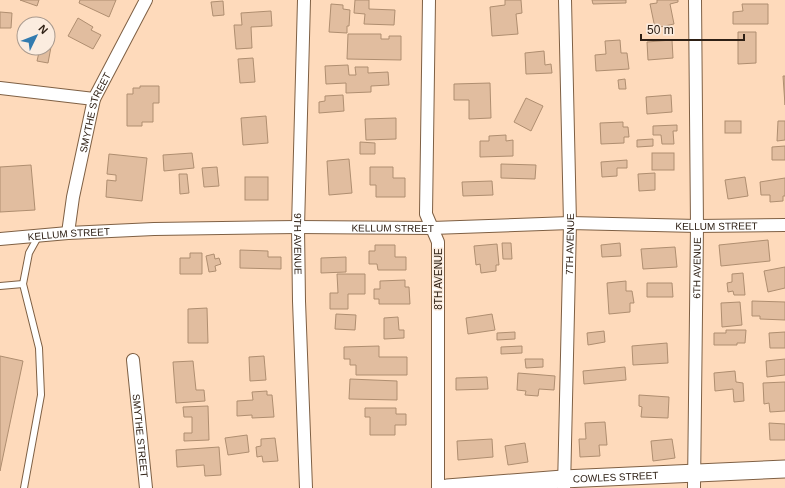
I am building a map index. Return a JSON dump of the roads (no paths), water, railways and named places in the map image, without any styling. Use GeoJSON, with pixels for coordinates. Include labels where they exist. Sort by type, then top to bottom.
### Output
{"type":"FeatureCollection","features":[{"type":"Feature","properties":{"kind":"main road","name":"COWLES STREET"},"geometry":{"type":"LineString","coordinates":[[447,488],[564,483],[694,481],[785,469]]}},
{"type":"Feature","properties":{"kind":"street","name":"SMYTHE STREET"},"geometry":{"type":"LineString","coordinates":[[68,233],[73,197],[94,99],[146,0]]}},
{"type":"Feature","properties":{"kind":"street","name":"9TH AVENUE"},"geometry":{"type":"LineString","coordinates":[[304,0],[298,227],[299,301],[306,488]]}},
{"type":"Feature","properties":{"kind":"street","name":"8TH AVENUE"},"geometry":{"type":"LineString","coordinates":[[429,0],[426,214],[438,242],[438,488]]}},
{"type":"Feature","properties":{"kind":"street","name":"7TH AVENUE"},"geometry":{"type":"LineString","coordinates":[[564,483],[570,223],[565,0]]}},
{"type":"Feature","properties":{"kind":"street","name":"6TH AVENUE"},"geometry":{"type":"LineString","coordinates":[[694,481],[697,226],[695,0]]}},
{"type":"Feature","properties":{"kind":"street"},"geometry":{"type":"LineString","coordinates":[[0,88],[94,99]]}},
{"type":"Feature","properties":{"kind":"street","name":"KELLUM STREET"},"geometry":{"type":"LineString","coordinates":[[0,239],[68,233],[298,227],[432,228],[570,223],[697,226],[785,225]]}},
{"type":"Feature","properties":{"kind":"street","name":"SMYTHE STREET"},"geometry":{"type":"LineString","coordinates":[[132,360],[146,488]]}},
{"type":"Feature","properties":{"kind":"lane"},"geometry":{"type":"LineString","coordinates":[[24,488],[41,394],[39,348],[23,284],[29,253],[39,236]]}},
{"type":"Feature","properties":{"kind":"lane"},"geometry":{"type":"LineString","coordinates":[[0,286],[23,284]]}}]}
